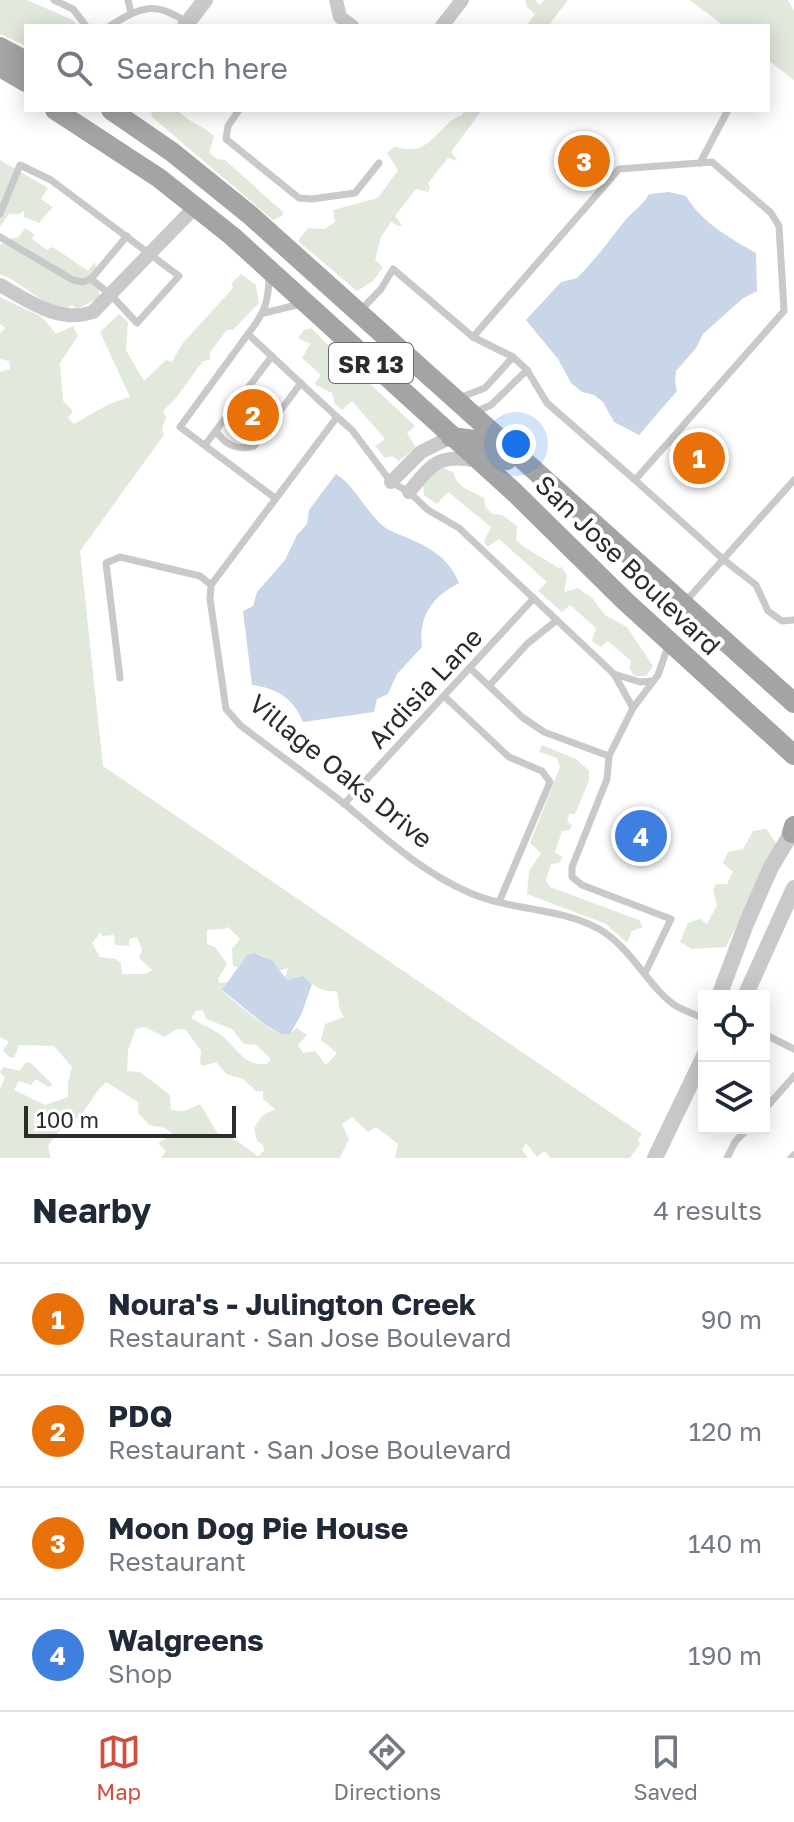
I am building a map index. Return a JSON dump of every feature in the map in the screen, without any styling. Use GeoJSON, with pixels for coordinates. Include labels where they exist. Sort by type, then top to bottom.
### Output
{"type":"FeatureCollection","features":[{"type":"Feature","properties":{"kind":"main road"},"geometry":{"type":"LineString","coordinates":[[0,47],[24,60]]}},
{"type":"Feature","properties":{"kind":"main road"},"geometry":{"type":"LineString","coordinates":[[0,67],[24,81]]}},
{"type":"Feature","properties":{"kind":"main road"},"geometry":{"type":"LineString","coordinates":[[0,79],[24,92]]}},
{"type":"Feature","properties":{"kind":"main road","name":"San Jose Boulevard"},"geometry":{"type":"LineString","coordinates":[[58,112],[124,153],[196,206],[307,303],[794,755]]}},
{"type":"Feature","properties":{"kind":"main road"},"geometry":{"type":"LineString","coordinates":[[79,112],[98,121],[107,121],[115,112]]}},
{"type":"Feature","properties":{"kind":"main road","name":"San Jose Boulevard"},"geometry":{"type":"LineString","coordinates":[[117,112],[214,185],[265,229],[794,703]]}},
{"type":"Feature","properties":{"kind":"main road"},"geometry":{"type":"LineString","coordinates":[[196,206],[203,199],[213,198],[250,227],[265,229]]}},
{"type":"Feature","properties":{"kind":"main road"},"geometry":{"type":"LineString","coordinates":[[367,360],[409,382],[448,409],[471,414]]}},
{"type":"Feature","properties":{"kind":"main road"},"geometry":{"type":"LineString","coordinates":[[451,437],[475,440],[546,480]]}},
{"type":"Feature","properties":{"kind":"main road"},"geometry":{"type":"LineString","coordinates":[[625,601],[626,615],[791,766],[794,774]]}},
{"type":"Feature","properties":{"kind":"street"},"geometry":{"type":"LineString","coordinates":[[186,24],[205,0]]}},
{"type":"Feature","properties":{"kind":"street"},"geometry":{"type":"LineString","coordinates":[[336,0],[340,17],[349,24]]}},
{"type":"Feature","properties":{"kind":"street"},"geometry":{"type":"LineString","coordinates":[[444,24],[462,0]]}},
{"type":"Feature","properties":{"kind":"street"},"geometry":{"type":"LineString","coordinates":[[0,285],[41,308],[69,317],[93,312],[196,206]]}},
{"type":"Feature","properties":{"kind":"street"},"geometry":{"type":"LineString","coordinates":[[391,482],[421,452],[451,437]]}},
{"type":"Feature","properties":{"kind":"street"},"geometry":{"type":"LineString","coordinates":[[409,492],[434,464],[445,457],[478,461]]}},
{"type":"Feature","properties":{"kind":"street"},"geometry":{"type":"LineString","coordinates":[[721,990],[765,881],[793,829]]}},
{"type":"Feature","properties":{"kind":"street"},"geometry":{"type":"LineString","coordinates":[[748,990],[794,888]]}},
{"type":"Feature","properties":{"kind":"street"},"geometry":{"type":"LineString","coordinates":[[655,1158],[701,1062]]}},
{"type":"Feature","properties":{"kind":"lane"},"geometry":{"type":"LineString","coordinates":[[54,0],[73,9],[84,24]]}},
{"type":"Feature","properties":{"kind":"lane"},"geometry":{"type":"LineString","coordinates":[[73,9],[77,0]]}},
{"type":"Feature","properties":{"kind":"lane"},"geometry":{"type":"LineString","coordinates":[[128,0],[131,13]]}},
{"type":"Feature","properties":{"kind":"lane"},"geometry":{"type":"LineString","coordinates":[[167,0],[186,24]]}},
{"type":"Feature","properties":{"kind":"lane"},"geometry":{"type":"LineString","coordinates":[[113,24],[131,13],[158,7],[172,10]]}},
{"type":"Feature","properties":{"kind":"lane"},"geometry":{"type":"LineString","coordinates":[[238,112],[228,126],[226,139],[299,198],[355,193],[379,163]]}},
{"type":"Feature","properties":{"kind":"lane"},"geometry":{"type":"LineString","coordinates":[[700,163],[727,112]]}},
{"type":"Feature","properties":{"kind":"lane"},"geometry":{"type":"LineString","coordinates":[[473,337],[619,169],[712,162],[771,213],[779,226],[784,311],[635,480]]}},
{"type":"Feature","properties":{"kind":"lane"},"geometry":{"type":"LineString","coordinates":[[0,214],[20,165],[51,180],[179,276],[137,323],[91,279]]}},
{"type":"Feature","properties":{"kind":"lane"},"geometry":{"type":"LineString","coordinates":[[0,237],[73,280],[83,282],[91,279],[127,236]]}},
{"type":"Feature","properties":{"kind":"lane"},"geometry":{"type":"LineString","coordinates":[[358,313],[381,289],[393,269],[473,337],[513,357],[527,370],[547,403],[756,585],[768,611],[782,621],[794,620]]}},
{"type":"Feature","properties":{"kind":"lane"},"geometry":{"type":"LineString","coordinates":[[269,270],[269,292],[264,313],[180,427],[275,498]]}},
{"type":"Feature","properties":{"kind":"lane"},"geometry":{"type":"LineString","coordinates":[[264,313],[307,303]]}},
{"type":"Feature","properties":{"kind":"lane"},"geometry":{"type":"LineString","coordinates":[[784,311],[794,311]]}},
{"type":"Feature","properties":{"kind":"lane"},"geometry":{"type":"LineString","coordinates":[[248,334],[352,430],[391,482],[409,492],[428,510],[459,528],[614,674],[633,708]]}},
{"type":"Feature","properties":{"kind":"lane"},"geometry":{"type":"LineString","coordinates":[[205,445],[272,356]]}},
{"type":"Feature","properties":{"kind":"lane"},"geometry":{"type":"LineString","coordinates":[[455,400],[485,388],[513,357]]}},
{"type":"Feature","properties":{"kind":"lane"},"geometry":{"type":"LineString","coordinates":[[471,414],[491,405],[527,370]]}},
{"type":"Feature","properties":{"kind":"lane"},"geometry":{"type":"LineString","coordinates":[[216,431],[231,446],[245,449],[254,446],[301,383]]}},
{"type":"Feature","properties":{"kind":"lane"},"geometry":{"type":"LineString","coordinates":[[120,678],[106,563],[120,557],[200,576],[211,585],[337,417]]}},
{"type":"Feature","properties":{"kind":"lane"},"geometry":{"type":"LineString","coordinates":[[684,604],[794,480]]}},
{"type":"Feature","properties":{"kind":"lane","name":"Village Oaks Drive"},"geometry":{"type":"LineString","coordinates":[[211,585],[210,599],[226,709],[240,725],[344,804],[408,858],[436,876],[472,894],[550,911],[603,931],[623,948],[675,1005],[698,1016]]}},
{"type":"Feature","properties":{"kind":"lane","name":"Ardisia Lane"},"geometry":{"type":"LineString","coordinates":[[344,804],[534,598]]}},
{"type":"Feature","properties":{"kind":"lane"},"geometry":{"type":"LineString","coordinates":[[489,686],[527,644],[557,620]]}},
{"type":"Feature","properties":{"kind":"lane"},"geometry":{"type":"LineString","coordinates":[[645,973],[671,919],[582,885],[572,877],[572,867],[607,779],[609,756],[633,708],[653,681],[666,652]]}},
{"type":"Feature","properties":{"kind":"lane"},"geometry":{"type":"LineString","coordinates":[[470,668],[522,717],[544,732],[609,756]]}},
{"type":"Feature","properties":{"kind":"lane"},"geometry":{"type":"LineString","coordinates":[[614,674],[640,682],[653,681]]}},
{"type":"Feature","properties":{"kind":"lane"},"geometry":{"type":"LineString","coordinates":[[444,696],[509,757],[542,771],[550,782],[499,902]]}},
{"type":"Feature","properties":{"kind":"lane"},"geometry":{"type":"LineString","coordinates":[[770,1037],[794,1049]]}},
{"type":"Feature","properties":{"kind":"lane"},"geometry":{"type":"LineString","coordinates":[[770,1103],[794,1076]]}},
{"type":"Feature","properties":{"kind":"lane"},"geometry":{"type":"LineString","coordinates":[[727,1158],[742,1134]]}},
{"type":"Feature","properties":{"kind":"shaded area"},"geometry":{"type":"Polygon","coordinates":[[[0,0],[27,0],[76,24],[24,24],[24,45],[0,34],[0,0]]]}},
{"type":"Feature","properties":{"kind":"shaded area"},"geometry":{"type":"Polygon","coordinates":[[[525,0],[535,0],[540,5],[544,0],[568,0],[550,24],[528,24],[535,14],[527,7],[525,0]]]}},
{"type":"Feature","properties":{"kind":"shaded area"},"geometry":{"type":"Polygon","coordinates":[[[690,0],[788,0],[794,11],[794,80],[770,62],[770,24],[721,24],[690,0]]]}},
{"type":"Feature","properties":{"kind":"shaded area"},"geometry":{"type":"Polygon","coordinates":[[[151,112],[179,112],[209,132],[214,136],[209,153],[225,160],[283,212],[282,216],[273,220],[152,117],[151,112]]]}},
{"type":"Feature","properties":{"kind":"shaded area"},"geometry":{"type":"Polygon","coordinates":[[[464,112],[481,112],[451,152],[458,161],[448,158],[428,183],[428,192],[416,189],[395,216],[402,225],[391,222],[381,237],[375,260],[383,267],[373,281],[357,291],[298,241],[308,228],[324,229],[335,222],[333,210],[378,198],[398,170],[387,153],[394,147],[421,147],[449,122],[464,112]]]}},
{"type":"Feature","properties":{"kind":"shaded area"},"geometry":{"type":"Polygon","coordinates":[[[0,160],[48,188],[41,199],[53,207],[39,223],[24,217],[24,211],[9,214],[0,227],[0,160]]]}},
{"type":"Feature","properties":{"kind":"shaded area"},"geometry":{"type":"Polygon","coordinates":[[[25,228],[34,234],[32,239],[47,250],[51,247],[56,249],[88,271],[95,262],[96,268],[90,275],[99,287],[99,298],[77,309],[72,305],[64,310],[0,274],[0,245],[8,239],[19,237],[25,228]]]}},
{"type":"Feature","properties":{"kind":"shaded area"},"geometry":{"type":"Polygon","coordinates":[[[241,274],[256,285],[259,303],[233,330],[227,330],[210,352],[210,360],[203,361],[163,411],[166,417],[162,429],[164,435],[80,551],[103,766],[642,1134],[638,1140],[640,1144],[630,1158],[551,1158],[544,1151],[537,1157],[526,1143],[522,1150],[528,1158],[395,1158],[398,1144],[376,1127],[368,1132],[352,1117],[342,1124],[349,1139],[340,1158],[161,1158],[166,1151],[158,1143],[173,1134],[165,1128],[149,1125],[138,1113],[138,1102],[106,1082],[75,1120],[60,1111],[51,1115],[52,1121],[64,1124],[48,1146],[51,1158],[0,1158],[0,1088],[5,1078],[0,1072],[4,1067],[20,1071],[25,1063],[30,1062],[53,1085],[48,1087],[36,1079],[31,1085],[19,1081],[14,1090],[45,1105],[68,1097],[72,1067],[54,1046],[19,1045],[14,1058],[9,1057],[3,1050],[9,1042],[0,1037],[0,372],[10,369],[9,361],[0,359],[0,333],[5,328],[0,324],[0,297],[42,317],[56,334],[73,326],[78,336],[60,363],[63,401],[73,411],[68,418],[74,424],[109,404],[130,397],[100,332],[119,314],[128,322],[126,350],[144,381],[166,360],[172,362],[182,344],[233,288],[232,283],[241,274]],[[228,927],[207,930],[207,944],[215,947],[227,964],[218,979],[220,983],[228,982],[222,991],[272,1030],[286,1035],[297,1028],[307,1035],[298,1045],[303,1053],[315,1051],[326,1065],[337,1053],[321,1040],[325,1024],[344,1017],[337,991],[318,988],[303,976],[287,980],[288,968],[278,971],[262,955],[247,955],[238,967],[233,966],[232,949],[240,939],[228,927]],[[101,932],[92,943],[100,957],[116,959],[121,963],[122,974],[145,974],[152,970],[139,958],[142,949],[137,937],[129,939],[129,946],[115,945],[114,935],[102,936],[101,932]],[[203,1010],[196,1011],[191,1018],[220,1034],[246,1059],[267,1064],[271,1059],[256,1045],[244,1044],[232,1029],[206,1019],[203,1010]],[[145,1027],[136,1029],[128,1050],[127,1071],[140,1072],[170,1095],[171,1110],[184,1111],[200,1104],[220,1137],[231,1137],[258,1156],[264,1151],[263,1145],[257,1141],[254,1128],[262,1116],[275,1109],[263,1099],[263,1091],[257,1092],[243,1079],[226,1074],[216,1062],[203,1066],[200,1063],[201,1051],[186,1030],[177,1029],[164,1037],[145,1027]]]}},
{"type":"Feature","properties":{"kind":"shaded area"},"geometry":{"type":"Polygon","coordinates":[[[311,328],[343,360],[342,373],[360,383],[366,380],[415,426],[407,433],[416,448],[399,461],[392,456],[385,458],[375,446],[385,439],[352,401],[342,410],[335,404],[332,393],[314,384],[321,375],[302,358],[310,344],[298,338],[304,330],[311,328]]]}},
{"type":"Feature","properties":{"kind":"shaded area"},"geometry":{"type":"Polygon","coordinates":[[[440,466],[454,473],[461,486],[484,498],[486,508],[493,514],[502,515],[517,526],[516,540],[558,568],[562,567],[567,576],[564,592],[578,588],[592,598],[605,615],[627,627],[653,666],[646,676],[634,676],[629,667],[631,661],[608,641],[601,647],[592,641],[596,628],[570,605],[562,612],[538,591],[547,582],[499,539],[487,547],[484,541],[491,527],[448,492],[437,504],[424,495],[423,484],[440,466]]]}},
{"type":"Feature","properties":{"kind":"shaded area"},"geometry":{"type":"Polygon","coordinates":[[[542,745],[576,759],[589,771],[589,781],[575,814],[569,814],[567,822],[572,825],[570,830],[562,831],[555,852],[562,857],[560,863],[551,864],[546,880],[550,887],[639,920],[643,927],[632,931],[627,943],[606,924],[527,894],[529,871],[541,853],[530,843],[560,767],[557,758],[539,752],[542,745]]]}},
{"type":"Feature","properties":{"kind":"shaded area"},"geometry":{"type":"Polygon","coordinates":[[[766,829],[777,844],[726,947],[692,949],[680,942],[688,923],[700,919],[707,924],[717,905],[713,890],[716,884],[727,884],[733,872],[723,863],[728,852],[743,849],[753,831],[766,829]]]}},
{"type":"Feature","properties":{"kind":"water"},"geometry":{"type":"Polygon","coordinates":[[[669,192],[686,196],[708,222],[756,253],[757,291],[742,299],[703,334],[696,348],[676,371],[677,391],[639,435],[614,422],[603,402],[571,383],[558,359],[526,320],[561,282],[577,278],[649,194],[669,192]]]}},
{"type":"Feature","properties":{"kind":"water"},"geometry":{"type":"Polygon","coordinates":[[[336,474],[384,527],[434,552],[449,565],[459,583],[434,601],[422,626],[422,647],[397,674],[388,694],[377,699],[374,712],[303,722],[284,696],[252,685],[243,611],[253,606],[257,592],[285,560],[297,535],[307,524],[309,510],[336,474]]]}},
{"type":"Feature","properties":{"kind":"water"},"geometry":{"type":"Polygon","coordinates":[[[254,953],[272,960],[287,980],[303,976],[312,984],[301,1015],[290,1034],[282,1035],[264,1024],[222,990],[247,955],[254,953]]]}},
{"type":"Feature","properties":{"kind":"place","name":"Moon Dog Pie House"},"geometry":{"type":"Point","coordinates":[584,161]}},
{"type":"Feature","properties":{"kind":"place","name":"PDQ"},"geometry":{"type":"Point","coordinates":[253,415]}},
{"type":"Feature","properties":{"kind":"place","name":"Noura's - Julington Creek"},"geometry":{"type":"Point","coordinates":[699,458]}},
{"type":"Feature","properties":{"kind":"place","name":"Walgreens"},"geometry":{"type":"Point","coordinates":[641,836]}}]}
